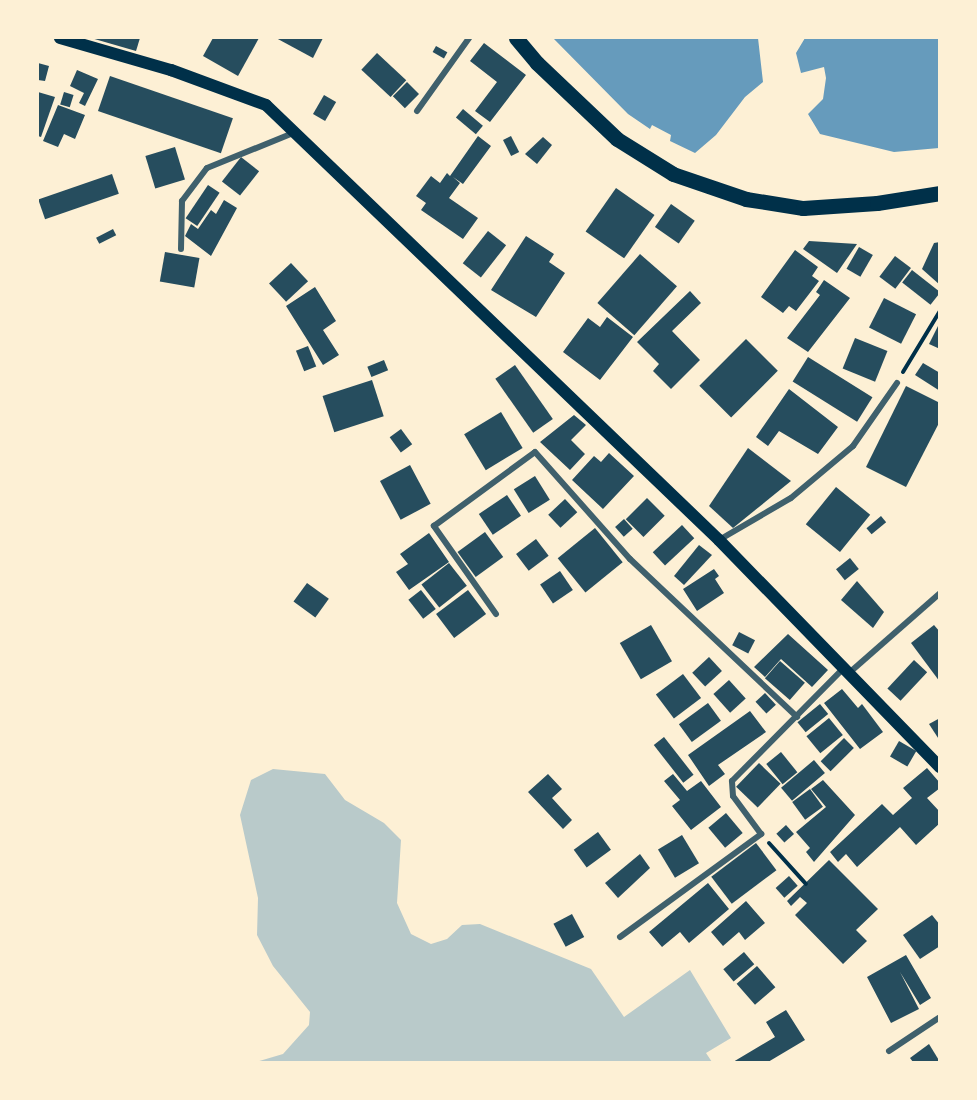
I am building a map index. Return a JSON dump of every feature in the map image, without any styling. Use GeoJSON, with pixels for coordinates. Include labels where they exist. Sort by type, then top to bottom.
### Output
{"type":"FeatureCollection","features":[{"type":"Feature","properties":{"kind":"main road"},"geometry":{"type":"LineString","coordinates":[[60,38],[171,70],[266,105],[718,540],[939,767]]}},
{"type":"Feature","properties":{"kind":"main road"},"geometry":{"type":"LineString","coordinates":[[516,38],[617,139],[673,174],[746,200],[803,208],[877,203],[939,193]]}},
{"type":"Feature","properties":{"kind":"street"},"geometry":{"type":"LineString","coordinates":[[417,111],[469,38]]}},
{"type":"Feature","properties":{"kind":"street"},"geometry":{"type":"LineString","coordinates":[[181,249],[182,201],[207,168],[293,133]]}},
{"type":"Feature","properties":{"kind":"street"},"geometry":{"type":"LineString","coordinates":[[718,540],[791,498],[853,446],[897,383]]}},
{"type":"Feature","properties":{"kind":"street"},"geometry":{"type":"LineString","coordinates":[[496,614],[434,526],[535,452],[630,559],[797,717]]}},
{"type":"Feature","properties":{"kind":"street"},"geometry":{"type":"LineString","coordinates":[[620,938],[761,834],[733,796],[730,786],[797,717],[846,671],[939,593]]}},
{"type":"Feature","properties":{"kind":"street"},"geometry":{"type":"LineString","coordinates":[[889,1051],[939,1017]]}},
{"type":"Feature","properties":{"kind":"path"},"geometry":{"type":"LineString","coordinates":[[897,383],[939,311]]}},
{"type":"Feature","properties":{"kind":"path"},"geometry":{"type":"LineString","coordinates":[[761,834],[806,884]]}},
{"type":"Feature","properties":{"kind":"shaded area"},"geometry":{"type":"Polygon","coordinates":[[[273,769],[325,774],[345,800],[384,823],[401,840],[397,903],[411,934],[431,944],[447,939],[462,925],[480,924],[591,969],[624,1017],[690,970],[731,1038],[706,1053],[712,1062],[256,1062],[283,1054],[309,1025],[310,1012],[273,966],[257,935],[258,898],[240,815],[251,780],[273,769]]]}},
{"type":"Feature","properties":{"kind":"water"},"geometry":{"type":"Polygon","coordinates":[[[553,38],[758,38],[763,82],[745,97],[716,135],[695,153],[670,141],[671,135],[652,125],[650,129],[628,114],[553,38]]]}},
{"type":"Feature","properties":{"kind":"water"},"geometry":{"type":"Polygon","coordinates":[[[805,38],[939,38],[939,148],[894,152],[820,134],[808,114],[823,99],[826,78],[824,67],[801,73],[796,53],[805,38]]]}},
{"type":"Feature","properties":{"kind":"building"},"geometry":{"type":"Polygon","coordinates":[[[91,38],[140,38],[136,51],[91,38]]]}},
{"type":"Feature","properties":{"kind":"building"},"geometry":{"type":"Polygon","coordinates":[[[213,38],[259,38],[238,76],[203,56],[213,38]]]}},
{"type":"Feature","properties":{"kind":"building"},"geometry":{"type":"Polygon","coordinates":[[[276,38],[323,38],[313,58],[276,38]]]}},
{"type":"Feature","properties":{"kind":"building"},"geometry":{"type":"Polygon","coordinates":[[[484,43],[526,75],[490,122],[475,111],[497,82],[470,61],[484,43]]]}},
{"type":"Feature","properties":{"kind":"building"},"geometry":{"type":"Polygon","coordinates":[[[436,46],[447,52],[444,58],[433,52],[436,46]]]}},
{"type":"Feature","properties":{"kind":"building"},"geometry":{"type":"Polygon","coordinates":[[[377,53],[406,80],[391,97],[361,70],[377,53]]]}},
{"type":"Feature","properties":{"kind":"building"},"geometry":{"type":"Polygon","coordinates":[[[38,63],[49,66],[45,81],[38,80],[38,63]]]}},
{"type":"Feature","properties":{"kind":"building"},"geometry":{"type":"Polygon","coordinates":[[[77,70],[98,79],[85,106],[79,103],[84,93],[70,86],[77,70]]]}},
{"type":"Feature","properties":{"kind":"building"},"geometry":{"type":"Polygon","coordinates":[[[110,76],[233,118],[221,153],[98,111],[110,76]]]}},
{"type":"Feature","properties":{"kind":"building"},"geometry":{"type":"Polygon","coordinates":[[[407,82],[419,94],[405,108],[393,96],[407,82]]]}},
{"type":"Feature","properties":{"kind":"building"},"geometry":{"type":"Polygon","coordinates":[[[38,92],[55,97],[41,137],[38,136],[38,92]]]}},
{"type":"Feature","properties":{"kind":"building"},"geometry":{"type":"Polygon","coordinates":[[[64,92],[74,95],[70,107],[60,104],[64,92]]]}},
{"type":"Feature","properties":{"kind":"building"},"geometry":{"type":"Polygon","coordinates":[[[324,95],[336,102],[325,121],[313,114],[324,95]]]}},
{"type":"Feature","properties":{"kind":"building"},"geometry":{"type":"Polygon","coordinates":[[[58,105],[85,115],[75,139],[64,134],[58,147],[43,141],[58,105]]]}},
{"type":"Feature","properties":{"kind":"building"},"geometry":{"type":"Polygon","coordinates":[[[463,109],[483,126],[476,134],[456,117],[463,109]]]}},
{"type":"Feature","properties":{"kind":"building"},"geometry":{"type":"Polygon","coordinates":[[[478,136],[491,146],[463,184],[453,177],[460,183],[449,198],[478,218],[463,239],[421,210],[426,203],[416,196],[431,176],[440,183],[447,173],[450,176],[478,136]]]}},
{"type":"Feature","properties":{"kind":"building"},"geometry":{"type":"Polygon","coordinates":[[[511,136],[519,152],[511,156],[503,140],[511,136]]]}},
{"type":"Feature","properties":{"kind":"building"},"geometry":{"type":"Polygon","coordinates":[[[543,137],[552,145],[537,164],[525,154],[543,137]]]}},
{"type":"Feature","properties":{"kind":"building"},"geometry":{"type":"Polygon","coordinates":[[[175,147],[185,180],[155,189],[145,156],[175,147]]]}},
{"type":"Feature","properties":{"kind":"building"},"geometry":{"type":"Polygon","coordinates":[[[241,157],[259,171],[240,196],[222,181],[241,157]]]}},
{"type":"Feature","properties":{"kind":"building"},"geometry":{"type":"Polygon","coordinates":[[[112,174],[119,194],[45,219],[38,199],[112,174]]]}},
{"type":"Feature","properties":{"kind":"building"},"geometry":{"type":"Polygon","coordinates":[[[208,185],[220,193],[197,226],[186,218],[208,185]]]}},
{"type":"Feature","properties":{"kind":"building"},"geometry":{"type":"Polygon","coordinates":[[[616,188],[655,215],[624,258],[586,231],[616,188]]]}},
{"type":"Feature","properties":{"kind":"building"},"geometry":{"type":"Polygon","coordinates":[[[224,200],[237,208],[211,256],[185,236],[191,224],[198,229],[211,210],[216,214],[224,200]]]}},
{"type":"Feature","properties":{"kind":"building"},"geometry":{"type":"Polygon","coordinates":[[[671,204],[695,221],[679,244],[655,227],[671,204]]]}},
{"type":"Feature","properties":{"kind":"building"},"geometry":{"type":"Polygon","coordinates":[[[113,229],[116,235],[99,244],[96,238],[113,229]]]}},
{"type":"Feature","properties":{"kind":"building"},"geometry":{"type":"Polygon","coordinates":[[[488,231],[506,245],[481,277],[463,263],[488,231]]]}},
{"type":"Feature","properties":{"kind":"building"},"geometry":{"type":"Polygon","coordinates":[[[526,236],[554,254],[549,262],[565,273],[536,317],[491,290],[526,236]]]}},
{"type":"Feature","properties":{"kind":"building"},"geometry":{"type":"Polygon","coordinates":[[[809,241],[857,244],[837,273],[803,249],[809,241]]]}},
{"type":"Feature","properties":{"kind":"building"},"geometry":{"type":"Polygon","coordinates":[[[940,242],[940,285],[922,269],[934,243],[940,242]]]}},
{"type":"Feature","properties":{"kind":"building"},"geometry":{"type":"Polygon","coordinates":[[[859,247],[873,255],[860,277],[846,269],[859,247]]]}},
{"type":"Feature","properties":{"kind":"building"},"geometry":{"type":"Polygon","coordinates":[[[795,250],[818,267],[812,276],[819,281],[796,311],[789,306],[783,313],[761,297],[795,250]]]}},
{"type":"Feature","properties":{"kind":"building"},"geometry":{"type":"Polygon","coordinates":[[[165,252],[199,258],[194,288],[160,282],[165,252]]]}},
{"type":"Feature","properties":{"kind":"building"},"geometry":{"type":"Polygon","coordinates":[[[640,254],[677,286],[634,335],[597,303],[640,254]]]}},
{"type":"Feature","properties":{"kind":"building"},"geometry":{"type":"Polygon","coordinates":[[[895,256],[911,268],[895,289],[879,277],[895,256]]]}},
{"type":"Feature","properties":{"kind":"building"},"geometry":{"type":"Polygon","coordinates":[[[291,263],[308,281],[286,302],[269,283],[291,263]]]}},
{"type":"Feature","properties":{"kind":"building"},"geometry":{"type":"Polygon","coordinates":[[[912,270],[940,292],[931,305],[902,283],[912,270]]]}},
{"type":"Feature","properties":{"kind":"building"},"geometry":{"type":"Polygon","coordinates":[[[824,280],[850,298],[808,352],[787,338],[820,295],[816,292],[824,280]]]}},
{"type":"Feature","properties":{"kind":"building"},"geometry":{"type":"Polygon","coordinates":[[[315,287],[336,321],[323,330],[339,355],[323,365],[286,306],[315,287]]]}},
{"type":"Feature","properties":{"kind":"building"},"geometry":{"type":"Polygon","coordinates":[[[690,291],[701,303],[672,331],[700,360],[671,389],[653,371],[659,364],[637,342],[690,291]]]}},
{"type":"Feature","properties":{"kind":"building"},"geometry":{"type":"Polygon","coordinates":[[[884,298],[916,314],[901,344],[869,327],[884,298]]]}},
{"type":"Feature","properties":{"kind":"building"},"geometry":{"type":"Polygon","coordinates":[[[607,317],[633,337],[600,380],[563,352],[588,318],[600,327],[607,317]]]}},
{"type":"Feature","properties":{"kind":"building"},"geometry":{"type":"Polygon","coordinates":[[[940,322],[940,349],[929,344],[940,322]]]}},
{"type":"Feature","properties":{"kind":"building"},"geometry":{"type":"Polygon","coordinates":[[[855,338],[887,351],[875,382],[843,369],[855,338]]]}},
{"type":"Feature","properties":{"kind":"building"},"geometry":{"type":"Polygon","coordinates":[[[746,339],[778,371],[731,417],[699,386],[746,339]]]}},
{"type":"Feature","properties":{"kind":"building"},"geometry":{"type":"Polygon","coordinates":[[[308,346],[316,366],[304,371],[296,351],[308,346]]]}},
{"type":"Feature","properties":{"kind":"building"},"geometry":{"type":"Polygon","coordinates":[[[808,357],[872,397],[857,422],[793,382],[808,357]]]}},
{"type":"Feature","properties":{"kind":"building"},"geometry":{"type":"Polygon","coordinates":[[[384,360],[388,370],[371,377],[367,367],[384,360]]]}},
{"type":"Feature","properties":{"kind":"building"},"geometry":{"type":"Polygon","coordinates":[[[923,363],[940,373],[940,391],[915,375],[923,363]]]}},
{"type":"Feature","properties":{"kind":"building"},"geometry":{"type":"Polygon","coordinates":[[[515,365],[553,419],[533,433],[495,379],[515,365]]]}},
{"type":"Feature","properties":{"kind":"building"},"geometry":{"type":"Polygon","coordinates":[[[372,380],[384,416],[334,432],[323,396],[372,380]]]}},
{"type":"Feature","properties":{"kind":"building"},"geometry":{"type":"Polygon","coordinates":[[[906,386],[940,403],[940,421],[906,487],[866,467],[906,386]]]}},
{"type":"Feature","properties":{"kind":"building"},"geometry":{"type":"Polygon","coordinates":[[[789,389],[838,427],[818,454],[779,431],[768,446],[756,437],[789,389]]]}},
{"type":"Feature","properties":{"kind":"building"},"geometry":{"type":"Polygon","coordinates":[[[501,412],[523,448],[486,470],[464,434],[501,412]]]}},
{"type":"Feature","properties":{"kind":"building"},"geometry":{"type":"Polygon","coordinates":[[[574,415],[586,425],[571,440],[585,454],[570,470],[540,442],[574,415]]]}},
{"type":"Feature","properties":{"kind":"building"},"geometry":{"type":"Polygon","coordinates":[[[401,429],[412,444],[401,453],[390,437],[401,429]]]}},
{"type":"Feature","properties":{"kind":"building"},"geometry":{"type":"Polygon","coordinates":[[[748,448],[791,481],[733,528],[709,506],[748,448]]]}},
{"type":"Feature","properties":{"kind":"building"},"geometry":{"type":"Polygon","coordinates":[[[609,453],[634,476],[603,509],[572,480],[594,456],[601,462],[609,453]]]}},
{"type":"Feature","properties":{"kind":"building"},"geometry":{"type":"Polygon","coordinates":[[[410,465],[431,504],[401,520],[380,481],[410,465]]]}},
{"type":"Feature","properties":{"kind":"building"},"geometry":{"type":"Polygon","coordinates":[[[535,476],[550,500],[529,513],[514,489],[535,476]]]}},
{"type":"Feature","properties":{"kind":"building"},"geometry":{"type":"Polygon","coordinates":[[[836,487],[870,515],[840,552],[806,524],[836,487]]]}},
{"type":"Feature","properties":{"kind":"building"},"geometry":{"type":"Polygon","coordinates":[[[507,495],[521,516],[493,535],[479,514],[507,495]]]}},
{"type":"Feature","properties":{"kind":"building"},"geometry":{"type":"Polygon","coordinates":[[[647,498],[665,516],[643,537],[626,519],[647,498]]]}},
{"type":"Feature","properties":{"kind":"building"},"geometry":{"type":"Polygon","coordinates":[[[565,499],[577,512],[560,528],[548,515],[565,499]]]}},
{"type":"Feature","properties":{"kind":"building"},"geometry":{"type":"Polygon","coordinates":[[[881,516],[886,522],[872,534],[866,528],[881,516]]]}},
{"type":"Feature","properties":{"kind":"building"},"geometry":{"type":"Polygon","coordinates":[[[624,519],[633,529],[624,537],[615,527],[624,519]]]}},
{"type":"Feature","properties":{"kind":"building"},"geometry":{"type":"Polygon","coordinates":[[[682,525],[694,538],[665,565],[653,552],[682,525]]]}},
{"type":"Feature","properties":{"kind":"building"},"geometry":{"type":"Polygon","coordinates":[[[595,528],[623,562],[585,592],[558,558],[595,528]]]}},
{"type":"Feature","properties":{"kind":"building"},"geometry":{"type":"Polygon","coordinates":[[[485,532],[503,557],[476,577],[457,552],[485,532]]]}},
{"type":"Feature","properties":{"kind":"building"},"geometry":{"type":"Polygon","coordinates":[[[429,533],[449,562],[409,590],[396,572],[408,564],[400,554],[429,533]]]}},
{"type":"Feature","properties":{"kind":"building"},"geometry":{"type":"Polygon","coordinates":[[[536,539],[549,556],[529,571],[516,554],[536,539]]]}},
{"type":"Feature","properties":{"kind":"building"},"geometry":{"type":"Polygon","coordinates":[[[699,545],[712,555],[684,585],[674,576],[699,545]]]}},
{"type":"Feature","properties":{"kind":"building"},"geometry":{"type":"Polygon","coordinates":[[[850,558],[859,569],[845,580],[836,569],[850,558]]]}},
{"type":"Feature","properties":{"kind":"building"},"geometry":{"type":"Polygon","coordinates":[[[449,563],[467,586],[439,607],[421,585],[449,563]]]}},
{"type":"Feature","properties":{"kind":"building"},"geometry":{"type":"Polygon","coordinates":[[[714,569],[719,576],[715,579],[724,593],[697,611],[683,589],[714,569]]]}},
{"type":"Feature","properties":{"kind":"building"},"geometry":{"type":"Polygon","coordinates":[[[560,571],[573,590],[553,603],[540,584],[560,571]]]}},
{"type":"Feature","properties":{"kind":"building"},"geometry":{"type":"Polygon","coordinates":[[[857,581],[884,612],[873,628],[841,600],[857,581]]]}},
{"type":"Feature","properties":{"kind":"building"},"geometry":{"type":"Polygon","coordinates":[[[307,583],[329,599],[315,617],[293,602],[307,583]]]}},
{"type":"Feature","properties":{"kind":"building"},"geometry":{"type":"Polygon","coordinates":[[[421,590],[436,609],[423,619],[408,600],[421,590]]]}},
{"type":"Feature","properties":{"kind":"building"},"geometry":{"type":"Polygon","coordinates":[[[468,590],[486,614],[454,638],[436,614],[468,590]]]}},
{"type":"Feature","properties":{"kind":"building"},"geometry":{"type":"Polygon","coordinates":[[[651,625],[672,661],[641,679],[620,643],[651,625]]]}},
{"type":"Feature","properties":{"kind":"building"},"geometry":{"type":"Polygon","coordinates":[[[934,625],[940,632],[940,682],[911,643],[934,625]]]}},
{"type":"Feature","properties":{"kind":"building"},"geometry":{"type":"Polygon","coordinates":[[[739,632],[755,640],[748,654],[732,645],[739,632]]]}},
{"type":"Feature","properties":{"kind":"building"},"geometry":{"type":"Polygon","coordinates":[[[788,634],[828,670],[812,687],[781,659],[765,677],[754,667],[788,634]]]}},
{"type":"Feature","properties":{"kind":"building"},"geometry":{"type":"Polygon","coordinates":[[[709,657],[722,671],[705,687],[692,673],[709,657]]]}},
{"type":"Feature","properties":{"kind":"building"},"geometry":{"type":"Polygon","coordinates":[[[914,660],[927,672],[901,701],[887,689],[914,660]]]}},
{"type":"Feature","properties":{"kind":"building"},"geometry":{"type":"Polygon","coordinates":[[[780,661],[805,683],[790,700],[765,678],[780,661]]]}},
{"type":"Feature","properties":{"kind":"building"},"geometry":{"type":"Polygon","coordinates":[[[683,674],[701,698],[674,718],[656,694],[683,674]]]}},
{"type":"Feature","properties":{"kind":"building"},"geometry":{"type":"Polygon","coordinates":[[[729,680],[746,699],[730,713],[713,694],[729,680]]]}},
{"type":"Feature","properties":{"kind":"building"},"geometry":{"type":"Polygon","coordinates":[[[842,689],[858,708],[862,704],[883,732],[860,749],[824,703],[842,689]]]}},
{"type":"Feature","properties":{"kind":"building"},"geometry":{"type":"Polygon","coordinates":[[[765,693],[776,705],[766,714],[755,702],[765,693]]]}},
{"type":"Feature","properties":{"kind":"building"},"geometry":{"type":"Polygon","coordinates":[[[708,703],[721,721],[692,742],[679,724],[708,703]]]}},
{"type":"Feature","properties":{"kind":"building"},"geometry":{"type":"Polygon","coordinates":[[[820,704],[828,714],[806,732],[797,722],[820,704]]]}},
{"type":"Feature","properties":{"kind":"building"},"geometry":{"type":"Polygon","coordinates":[[[750,711],[766,732],[718,765],[725,774],[709,786],[688,755],[750,711]]]}},
{"type":"Feature","properties":{"kind":"building"},"geometry":{"type":"Polygon","coordinates":[[[829,718],[843,735],[820,753],[806,736],[829,718]]]}},
{"type":"Feature","properties":{"kind":"building"},"geometry":{"type":"Polygon","coordinates":[[[940,718],[940,741],[929,724],[940,718]]]}},
{"type":"Feature","properties":{"kind":"building"},"geometry":{"type":"Polygon","coordinates":[[[664,737],[694,775],[683,783],[654,745],[664,737]]]}},
{"type":"Feature","properties":{"kind":"building"},"geometry":{"type":"Polygon","coordinates":[[[844,738],[854,748],[831,771],[821,761],[844,738]]]}},
{"type":"Feature","properties":{"kind":"building"},"geometry":{"type":"Polygon","coordinates":[[[899,741],[916,751],[907,767],[890,757],[899,741]]]}},
{"type":"Feature","properties":{"kind":"building"},"geometry":{"type":"Polygon","coordinates":[[[781,752],[797,772],[783,784],[766,764],[781,752]]]}},
{"type":"Feature","properties":{"kind":"building"},"geometry":{"type":"Polygon","coordinates":[[[814,760],[825,773],[792,801],[781,788],[814,760]]]}},
{"type":"Feature","properties":{"kind":"building"},"geometry":{"type":"Polygon","coordinates":[[[759,763],[781,784],[758,808],[736,787],[759,763]]]}},
{"type":"Feature","properties":{"kind":"building"},"geometry":{"type":"Polygon","coordinates":[[[927,768],[940,783],[940,788],[927,798],[940,812],[940,823],[916,845],[900,827],[857,867],[846,854],[838,862],[830,852],[882,804],[893,815],[912,798],[903,788],[927,768]]]}},
{"type":"Feature","properties":{"kind":"building"},"geometry":{"type":"Polygon","coordinates":[[[548,774],[562,789],[552,798],[572,820],[563,829],[528,792],[548,774]]]}},
{"type":"Feature","properties":{"kind":"building"},"geometry":{"type":"Polygon","coordinates":[[[673,774],[687,791],[701,781],[721,807],[691,830],[672,806],[680,800],[664,781],[673,774]]]}},
{"type":"Feature","properties":{"kind":"building"},"geometry":{"type":"Polygon","coordinates":[[[823,780],[855,815],[814,862],[806,852],[810,848],[796,832],[826,807],[811,789],[823,780]]]}},
{"type":"Feature","properties":{"kind":"building"},"geometry":{"type":"Polygon","coordinates":[[[810,789],[823,807],[805,820],[792,802],[810,789]]]}},
{"type":"Feature","properties":{"kind":"building"},"geometry":{"type":"Polygon","coordinates":[[[726,813],[743,833],[725,848],[708,828],[726,813]]]}},
{"type":"Feature","properties":{"kind":"building"},"geometry":{"type":"Polygon","coordinates":[[[786,825],[794,834],[784,843],[776,834],[786,825]]]}},
{"type":"Feature","properties":{"kind":"building"},"geometry":{"type":"Polygon","coordinates":[[[598,832],[611,850],[587,867],[574,850],[598,832]]]}},
{"type":"Feature","properties":{"kind":"building"},"geometry":{"type":"Polygon","coordinates":[[[682,835],[699,863],[675,878],[658,849],[682,835]]]}},
{"type":"Feature","properties":{"kind":"building"},"geometry":{"type":"Polygon","coordinates":[[[756,843],[776,870],[732,904],[711,877],[756,843]]]}},
{"type":"Feature","properties":{"kind":"building"},"geometry":{"type":"Polygon","coordinates":[[[640,854],[650,868],[618,898],[605,883],[640,854]]]}},
{"type":"Feature","properties":{"kind":"building"},"geometry":{"type":"Polygon","coordinates":[[[829,860],[878,909],[856,930],[867,941],[843,964],[795,915],[807,903],[800,897],[791,906],[787,901],[829,860]]]}},
{"type":"Feature","properties":{"kind":"building"},"geometry":{"type":"Polygon","coordinates":[[[789,876],[798,886],[784,898],[776,888],[789,876]]]}},
{"type":"Feature","properties":{"kind":"building"},"geometry":{"type":"Polygon","coordinates":[[[708,883],[729,909],[689,943],[680,932],[662,947],[649,932],[708,883]]]}},
{"type":"Feature","properties":{"kind":"building"},"geometry":{"type":"Polygon","coordinates":[[[746,901],[765,923],[745,940],[739,932],[723,946],[711,932],[746,901]]]}},
{"type":"Feature","properties":{"kind":"building"},"geometry":{"type":"Polygon","coordinates":[[[572,914],[584,937],[566,947],[553,924],[572,914]]]}},
{"type":"Feature","properties":{"kind":"building"},"geometry":{"type":"Polygon","coordinates":[[[932,915],[940,925],[940,946],[920,959],[903,935],[932,915]]]}},
{"type":"Feature","properties":{"kind":"building"},"geometry":{"type":"Polygon","coordinates":[[[744,952],[754,964],[734,982],[723,969],[744,952]]]}},
{"type":"Feature","properties":{"kind":"building"},"geometry":{"type":"Polygon","coordinates":[[[906,955],[931,998],[920,1005],[900,972],[919,1009],[891,1023],[867,977],[906,955]]]}},
{"type":"Feature","properties":{"kind":"building"},"geometry":{"type":"Polygon","coordinates":[[[757,966],[775,987],[755,1005],[737,984],[757,966]]]}},
{"type":"Feature","properties":{"kind":"building"},"geometry":{"type":"Polygon","coordinates":[[[786,1010],[805,1040],[768,1062],[733,1062],[775,1037],[766,1022],[786,1010]]]}},
{"type":"Feature","properties":{"kind":"building"},"geometry":{"type":"Polygon","coordinates":[[[929,1044],[940,1062],[913,1062],[910,1058],[929,1044]]]}}]}
